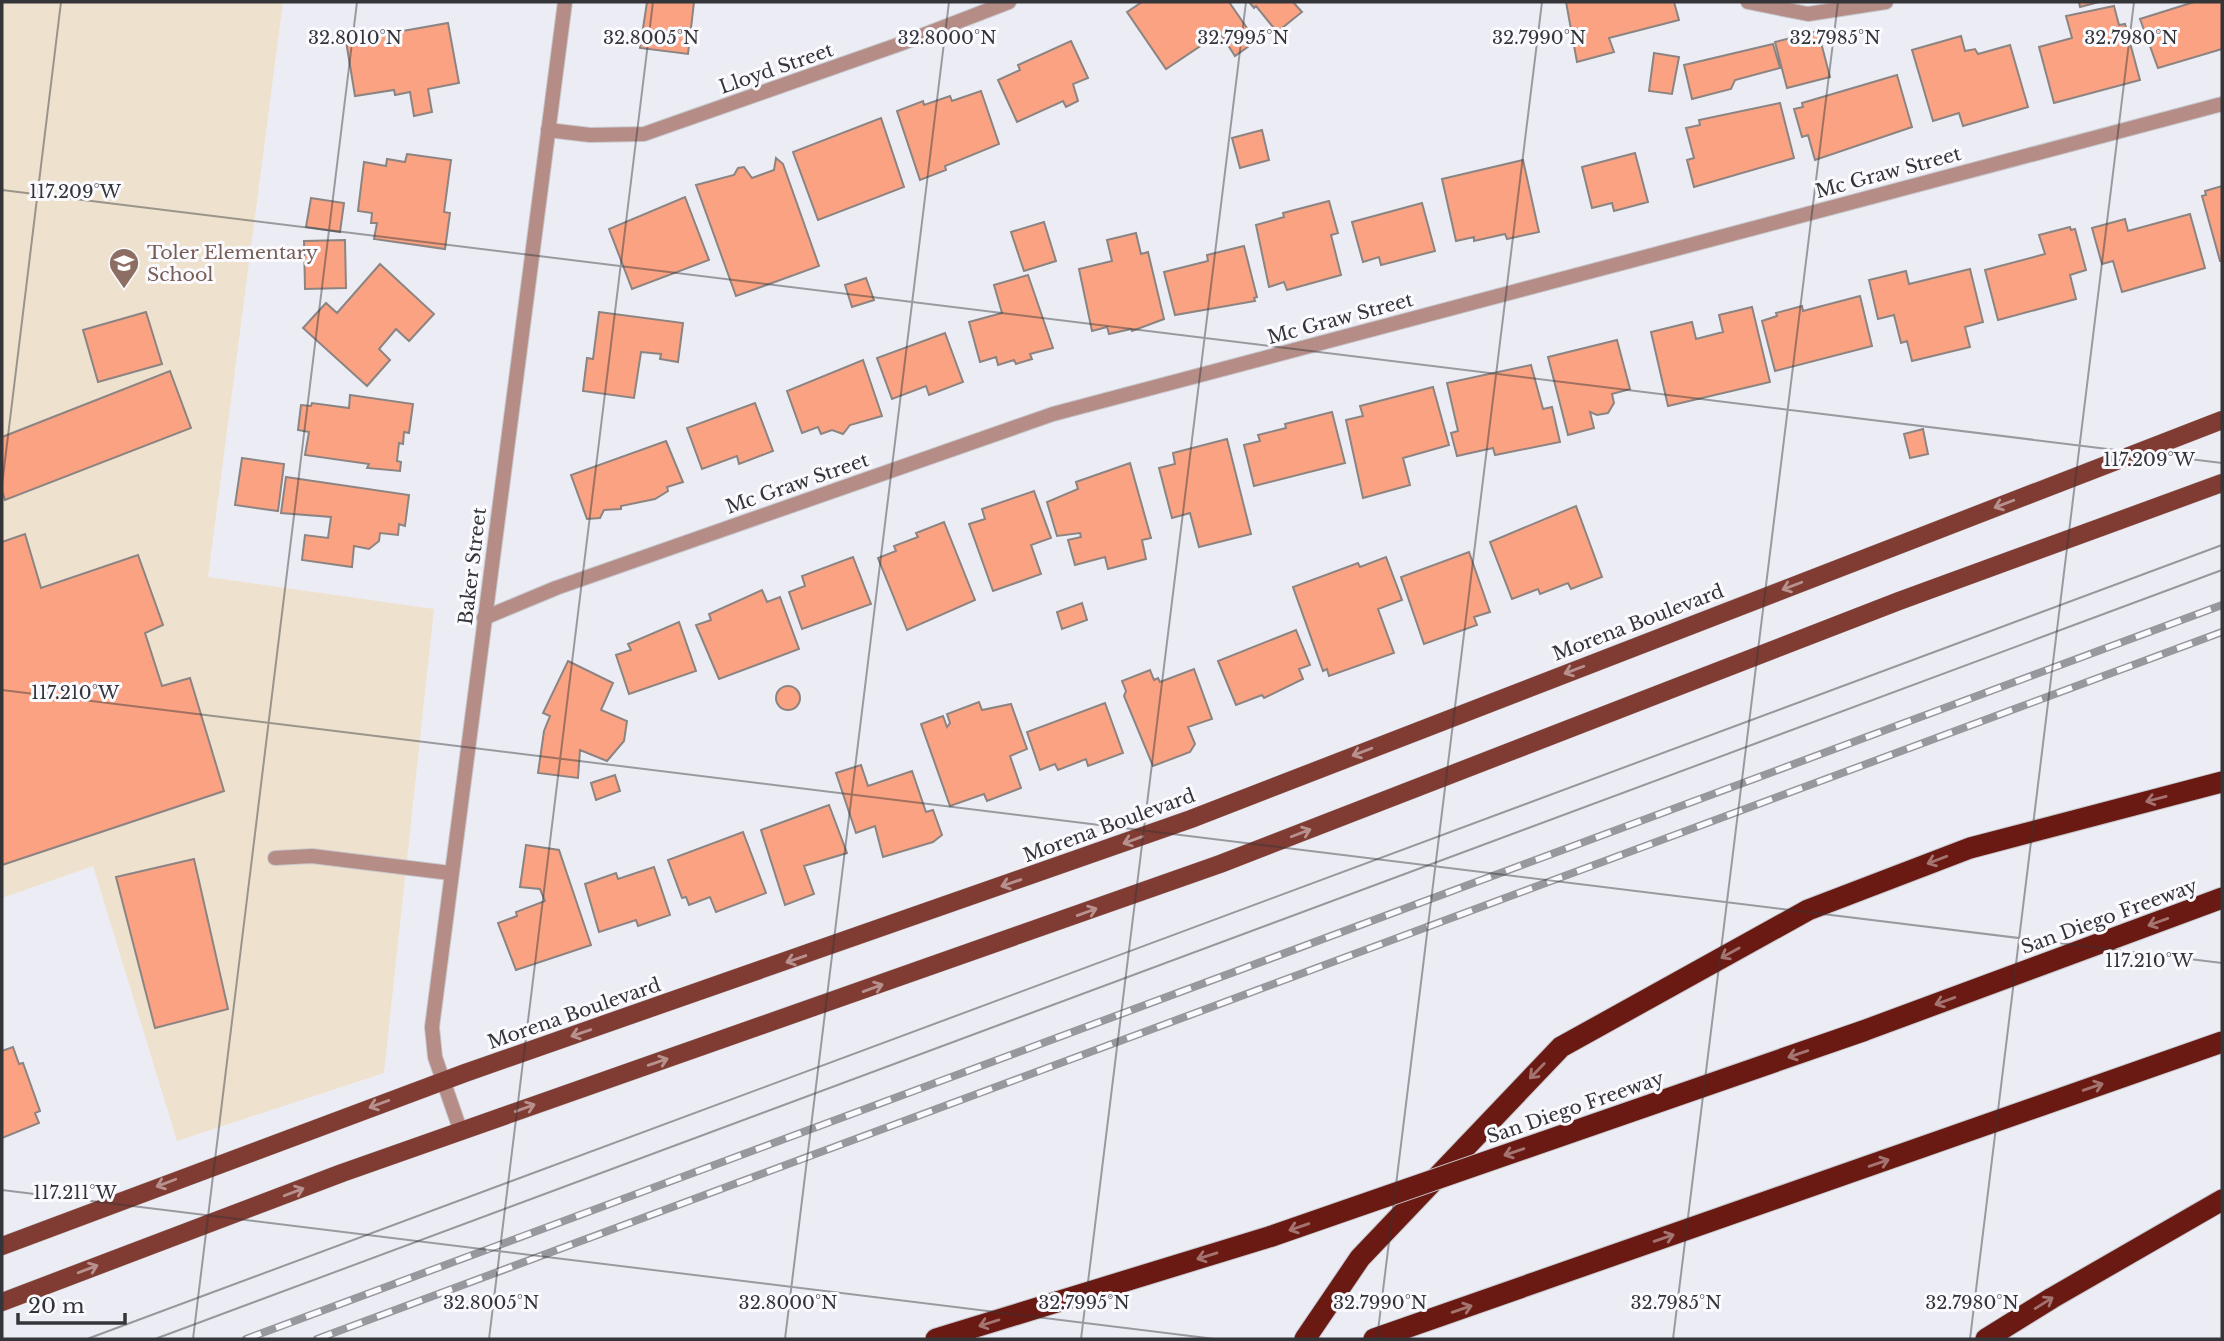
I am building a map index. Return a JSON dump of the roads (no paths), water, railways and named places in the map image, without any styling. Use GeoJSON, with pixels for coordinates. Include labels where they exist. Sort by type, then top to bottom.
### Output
{"type":"FeatureCollection","features":[{"type":"Feature","properties":{"kind":"highway"},"geometry":{"type":"LineString","coordinates":[[1305,1339],[1360,1258],[1561,1046],[1808,910],[1969,848],[2222,782]]}},
{"type":"Feature","properties":{"kind":"highway","name":"San Diego Freeway"},"geometry":{"type":"LineString","coordinates":[[936,1339],[1272,1236],[1863,1031],[2222,898]]}},
{"type":"Feature","properties":{"kind":"highway"},"geometry":{"type":"LineString","coordinates":[[1374,1339],[2222,1042]]}},
{"type":"Feature","properties":{"kind":"highway"},"geometry":{"type":"LineString","coordinates":[[1986,1339],[2222,1200]]}},
{"type":"Feature","properties":{"kind":"main road","name":"Morena Boulevard"},"geometry":{"type":"LineString","coordinates":[[2,1246],[443,1081],[1191,819],[2222,420]]}},
{"type":"Feature","properties":{"kind":"main road"},"geometry":{"type":"LineString","coordinates":[[2,1302],[461,1132],[1220,864],[1899,601],[2222,483]]}},
{"type":"Feature","properties":{"kind":"street","name":"Baker Street"},"geometry":{"type":"LineString","coordinates":[[461,1132],[435,1057],[432,1027],[565,2]]}},
{"type":"Feature","properties":{"kind":"street","name":"Lloyd Street"},"geometry":{"type":"LineString","coordinates":[[548,130],[590,135],[643,134],[900,44],[1009,2]]}},
{"type":"Feature","properties":{"kind":"street"},"geometry":{"type":"LineString","coordinates":[[1748,2],[1808,14],[1886,2]]}},
{"type":"Feature","properties":{"kind":"street","name":"Mc Graw Street"},"geometry":{"type":"LineString","coordinates":[[484,618],[556,588],[1053,414],[2222,104]]}},
{"type":"Feature","properties":{"kind":"street"},"geometry":{"type":"LineString","coordinates":[[275,858],[312,856],[450,873]]}},
{"type":"Feature","properties":{"kind":"tram line"},"geometry":{"type":"LineString","coordinates":[[87,1339],[2222,545]]}},
{"type":"Feature","properties":{"kind":"tram line"},"geometry":{"type":"LineString","coordinates":[[155,1339],[2222,570]]}},
{"type":"Feature","properties":{"kind":"railway"},"geometry":{"type":"LineString","coordinates":[[246,1339],[2222,605]]}},
{"type":"Feature","properties":{"kind":"railway"},"geometry":{"type":"LineString","coordinates":[[317,1339],[2222,632]]}},
{"type":"Feature","properties":{"kind":"place","name":"Toler Elementary School"},"geometry":{"type":"Point","coordinates":[124,290]}}]}
